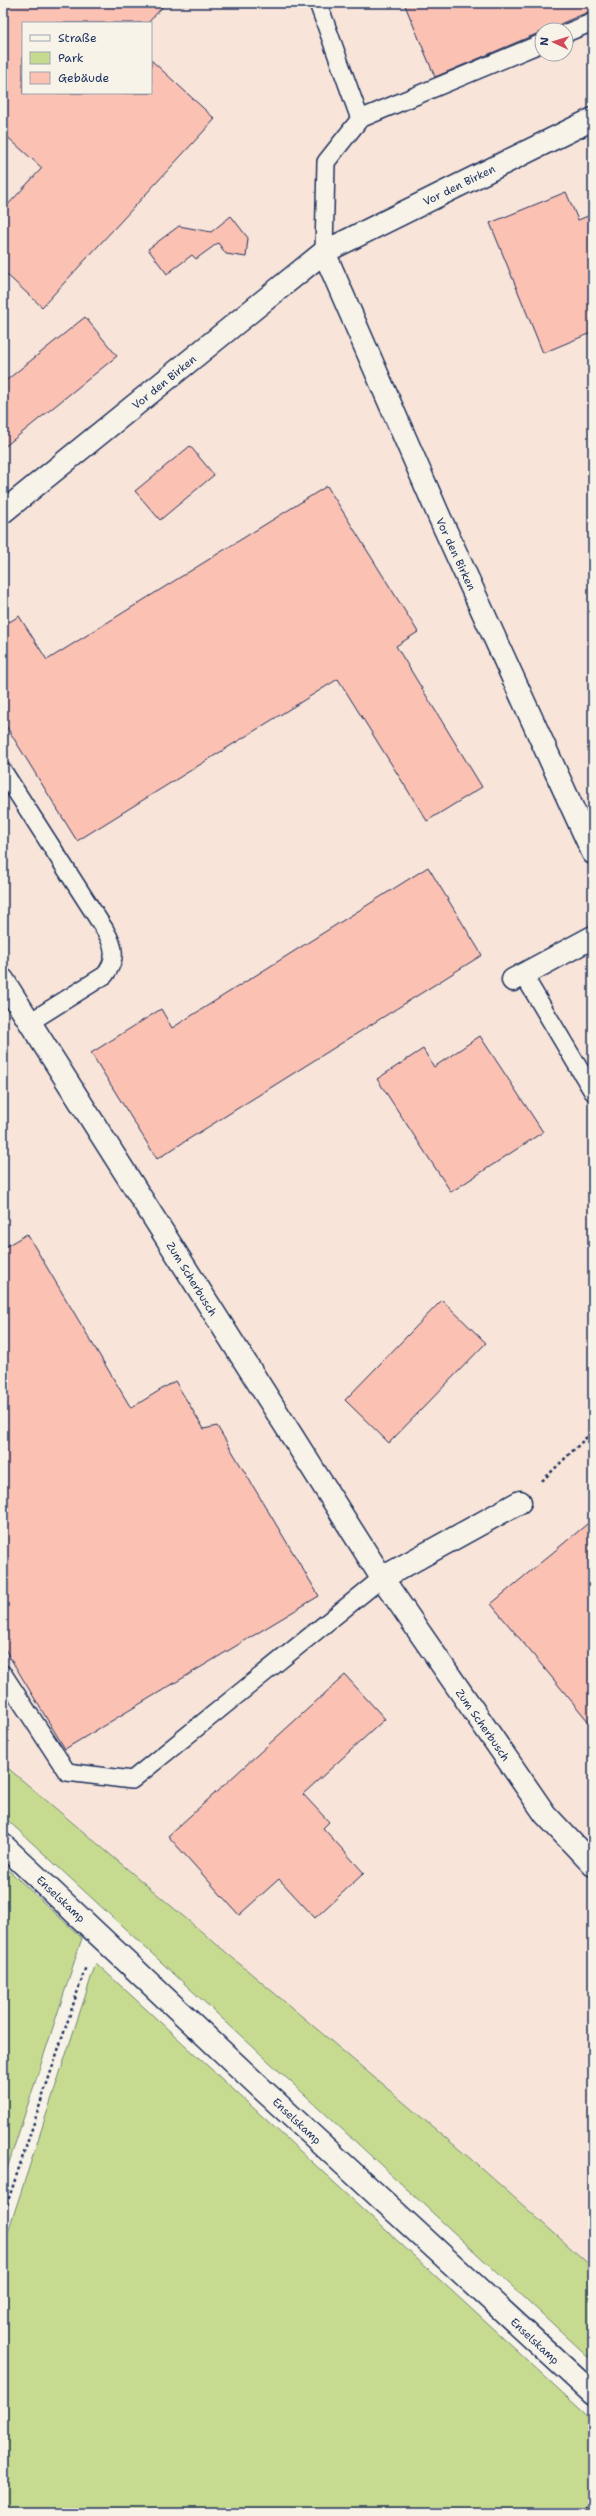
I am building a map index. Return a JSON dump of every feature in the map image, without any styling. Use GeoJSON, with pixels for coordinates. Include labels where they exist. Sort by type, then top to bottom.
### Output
{"type":"FeatureCollection","features":[{"type":"Feature","properties":{"kind":"street","name":"Vor den Birken"},"geometry":{"type":"LineString","coordinates":[[3,512],[324,252],[593,119]]}},
{"type":"Feature","properties":{"kind":"street","name":"Vor den Birken"},"geometry":{"type":"LineString","coordinates":[[324,252],[439,516],[593,853]]}},
{"type":"Feature","properties":{"kind":"street"},"geometry":{"type":"LineString","coordinates":[[518,977],[593,937]]}},
{"type":"Feature","properties":{"kind":"street","name":"Zum Scherbusch"},"geometry":{"type":"LineString","coordinates":[[3,980],[382,1578],[545,1814],[593,1865]]}},
{"type":"Feature","properties":{"kind":"street"},"geometry":{"type":"LineString","coordinates":[[382,1578],[520,1502]]}},
{"type":"Feature","properties":{"kind":"street","name":"Enselskamp"},"geometry":{"type":"LineString","coordinates":[[3,1845],[263,2090],[593,2394]]}},
{"type":"Feature","properties":{"kind":"lane"},"geometry":{"type":"LineString","coordinates":[[318,3],[360,119]]}},
{"type":"Feature","properties":{"kind":"lane"},"geometry":{"type":"LineString","coordinates":[[574,30],[593,22]]}},
{"type":"Feature","properties":{"kind":"lane"},"geometry":{"type":"LineString","coordinates":[[324,252],[326,162],[360,119],[534,46]]}},
{"type":"Feature","properties":{"kind":"lane"},"geometry":{"type":"LineString","coordinates":[[3,771],[105,930],[112,943],[115,954],[113,965],[105,975],[30,1022]]}},
{"type":"Feature","properties":{"kind":"lane"},"geometry":{"type":"LineString","coordinates":[[518,977],[593,1092]]}},
{"type":"Feature","properties":{"kind":"lane"},"geometry":{"type":"LineString","coordinates":[[3,1674],[66,1772],[132,1780],[382,1578]]}},
{"type":"Feature","properties":{"kind":"path"},"geometry":{"type":"LineString","coordinates":[[520,1502],[593,1431]]}},
{"type":"Feature","properties":{"kind":"path"},"geometry":{"type":"LineString","coordinates":[[3,2216],[97,1932]]}},
{"type":"Feature","properties":{"kind":"path"},"geometry":{"type":"LineString","coordinates":[[581,2513],[593,2499]]}},
{"type":"Feature","properties":{"kind":"shaded area"},"geometry":{"type":"Polygon","coordinates":[[[3,3],[593,3],[593,2268],[479,2166],[3,1764],[3,3]]]}},
{"type":"Feature","properties":{"kind":"green space"},"geometry":{"type":"Polygon","coordinates":[[[3,1764],[479,2166],[593,2268],[593,2361],[3,1816],[3,1764]]]}},
{"type":"Feature","properties":{"kind":"green space"},"geometry":{"type":"Polygon","coordinates":[[[3,1865],[82,1938],[3,2181],[3,1865]]]}},
{"type":"Feature","properties":{"kind":"green space"},"geometry":{"type":"Polygon","coordinates":[[[96,1963],[593,2421],[593,2513],[3,2513],[3,2247],[96,1963]]]}},
{"type":"Feature","properties":{"kind":"building"},"geometry":{"type":"Polygon","coordinates":[[[3,3],[166,3],[149,22],[22,22],[22,94],[152,94],[152,61],[215,119],[42,307],[3,271],[3,210],[42,168],[3,133],[3,3]]]}},
{"type":"Feature","properties":{"kind":"building"},"geometry":{"type":"Polygon","coordinates":[[[404,3],[593,3],[593,10],[565,22],[534,22],[534,35],[435,77],[404,3]]]}},
{"type":"Feature","properties":{"kind":"building"},"geometry":{"type":"Polygon","coordinates":[[[566,192],[578,220],[593,214],[593,332],[543,353],[490,223],[566,192]]]}},
{"type":"Feature","properties":{"kind":"building"},"geometry":{"type":"Polygon","coordinates":[[[231,216],[248,238],[246,257],[226,254],[218,243],[196,259],[192,255],[167,274],[148,249],[179,226],[211,232],[231,216]]]}},
{"type":"Feature","properties":{"kind":"building"},"geometry":{"type":"Polygon","coordinates":[[[85,317],[117,356],[3,448],[3,383],[85,317]]]}},
{"type":"Feature","properties":{"kind":"building"},"geometry":{"type":"Polygon","coordinates":[[[190,446],[214,475],[160,520],[135,491],[190,446]]]}},
{"type":"Feature","properties":{"kind":"building"},"geometry":{"type":"Polygon","coordinates":[[[327,486],[418,632],[396,646],[482,787],[427,821],[338,679],[77,841],[3,721],[3,626],[19,616],[47,660],[327,486]]]}},
{"type":"Feature","properties":{"kind":"building"},"geometry":{"type":"Polygon","coordinates":[[[428,867],[482,955],[157,1159],[91,1053],[161,1009],[172,1028],[428,867]]]}},
{"type":"Feature","properties":{"kind":"building"},"geometry":{"type":"Polygon","coordinates":[[[480,1036],[543,1132],[451,1192],[377,1079],[423,1049],[434,1067],[480,1036]]]}},
{"type":"Feature","properties":{"kind":"building"},"geometry":{"type":"Polygon","coordinates":[[[27,1234],[131,1408],[175,1381],[204,1429],[217,1426],[319,1596],[65,1749],[3,1646],[3,1248],[27,1234]]]}},
{"type":"Feature","properties":{"kind":"building"},"geometry":{"type":"Polygon","coordinates":[[[442,1300],[486,1343],[389,1443],[345,1400],[442,1300]]]}},
{"type":"Feature","properties":{"kind":"building"},"geometry":{"type":"Polygon","coordinates":[[[593,1519],[593,1727],[491,1604],[593,1519]]]}},
{"type":"Feature","properties":{"kind":"building"},"geometry":{"type":"Polygon","coordinates":[[[345,1675],[385,1719],[303,1794],[329,1822],[323,1828],[364,1873],[315,1918],[279,1879],[239,1915],[168,1836],[345,1675]]]}}]}
